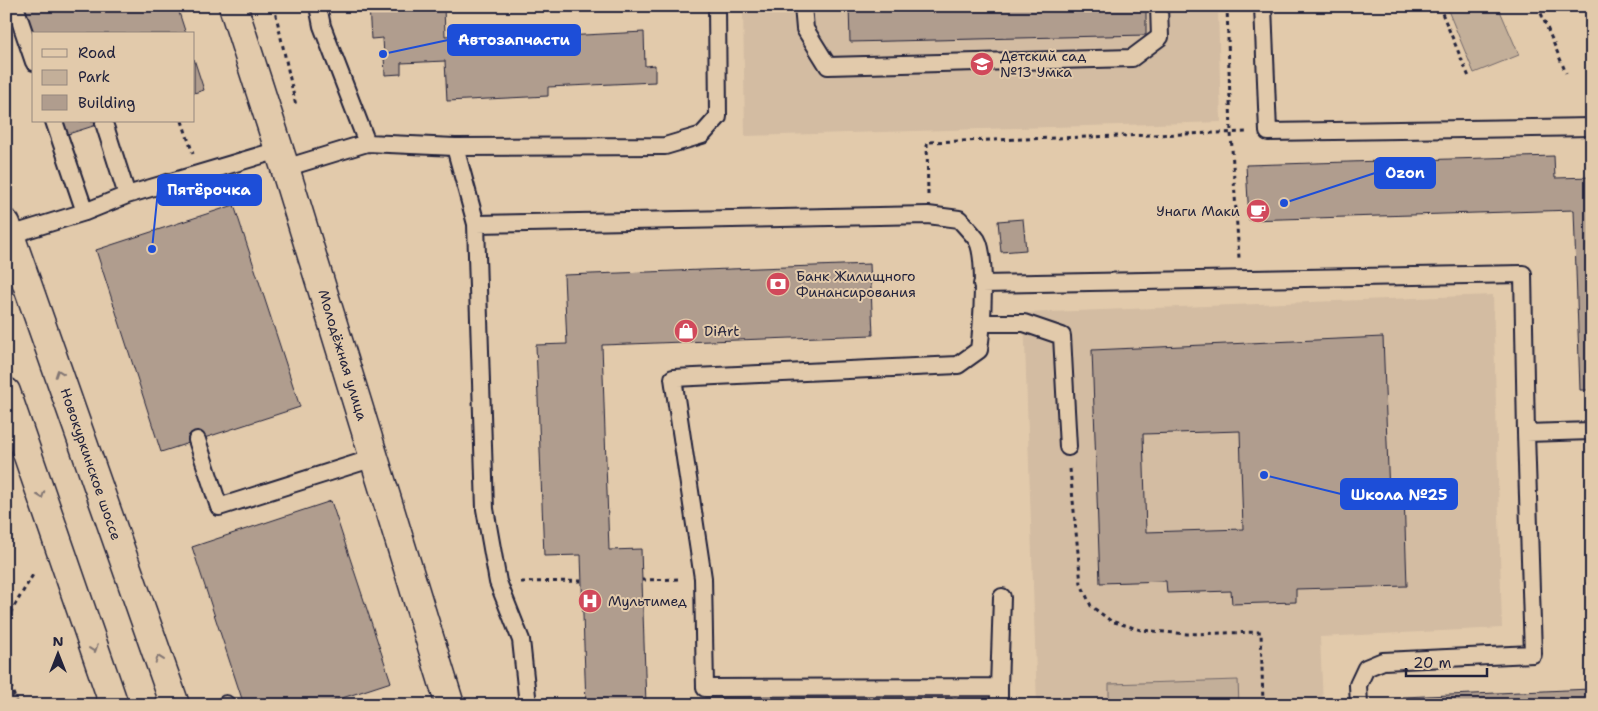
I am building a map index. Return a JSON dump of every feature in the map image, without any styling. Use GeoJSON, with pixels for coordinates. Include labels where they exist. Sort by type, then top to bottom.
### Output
{"type":"FeatureCollection","features":[{"type":"Feature","properties":{"kind":"main road","name":"Молодёжная улица"},"geometry":{"type":"LineString","coordinates":[[233,6],[450,705]]}},
{"type":"Feature","properties":{"kind":"main road","name":"Новокуркинское шоссе"},"geometry":{"type":"LineString","coordinates":[[8,230],[175,705]]}},
{"type":"Feature","properties":{"kind":"main road"},"geometry":{"type":"LineString","coordinates":[[6,392],[114,705]]}},
{"type":"Feature","properties":{"kind":"lane"},"geometry":{"type":"LineString","coordinates":[[15,6],[32,56]]}},
{"type":"Feature","properties":{"kind":"lane"},"geometry":{"type":"LineString","coordinates":[[318,6],[322,26],[367,143]]}},
{"type":"Feature","properties":{"kind":"lane"},"geometry":{"type":"LineString","coordinates":[[8,230],[85,212],[127,195],[199,174],[367,143],[455,146],[665,146],[702,135],[718,117],[717,6]]}},
{"type":"Feature","properties":{"kind":"lane"},"geometry":{"type":"LineString","coordinates":[[803,6],[805,29],[828,66],[1132,58],[1160,37],[1159,6]]}},
{"type":"Feature","properties":{"kind":"lane"},"geometry":{"type":"LineString","coordinates":[[1263,6],[1268,132],[1592,127]]}},
{"type":"Feature","properties":{"kind":"lane"},"geometry":{"type":"LineString","coordinates":[[54,122],[85,212]]}},
{"type":"Feature","properties":{"kind":"lane"},"geometry":{"type":"LineString","coordinates":[[104,123],[127,195]]}},
{"type":"Feature","properties":{"kind":"lane"},"geometry":{"type":"LineString","coordinates":[[455,146],[476,224],[485,509],[498,582],[521,640],[528,705]]}},
{"type":"Feature","properties":{"kind":"lane"},"geometry":{"type":"LineString","coordinates":[[476,224],[928,215],[959,219],[978,241],[982,258],[983,323],[980,350],[958,365],[673,378],[703,578],[705,688],[999,687]]}},
{"type":"Feature","properties":{"kind":"lane"},"geometry":{"type":"LineString","coordinates":[[982,284],[1523,274],[1533,654],[1382,661],[1366,668],[1358,685],[1359,705]]}},
{"type":"Feature","properties":{"kind":"lane"},"geometry":{"type":"LineString","coordinates":[[983,323],[1024,323],[1062,336],[1068,447]]}},
{"type":"Feature","properties":{"kind":"lane"},"geometry":{"type":"LineString","coordinates":[[1526,433],[1592,431]]}},
{"type":"Feature","properties":{"kind":"lane"},"geometry":{"type":"LineString","coordinates":[[197,440],[219,507],[374,458]]}},
{"type":"Feature","properties":{"kind":"lane"},"geometry":{"type":"LineString","coordinates":[[999,705],[1002,597]]}},
{"type":"Feature","properties":{"kind":"path"},"geometry":{"type":"LineString","coordinates":[[1227,6],[1231,132],[1240,279]]}},
{"type":"Feature","properties":{"kind":"path"},"geometry":{"type":"LineString","coordinates":[[1439,6],[1469,77]]}},
{"type":"Feature","properties":{"kind":"path"},"geometry":{"type":"LineString","coordinates":[[1538,6],[1566,74]]}},
{"type":"Feature","properties":{"kind":"path"},"geometry":{"type":"LineString","coordinates":[[182,122],[199,174]]}},
{"type":"Feature","properties":{"kind":"path"},"geometry":{"type":"LineString","coordinates":[[928,215],[928,142],[1268,132]]}},
{"type":"Feature","properties":{"kind":"path"},"geometry":{"type":"LineString","coordinates":[[1068,447],[1081,584],[1091,606],[1110,621],[1141,630],[1187,634],[1261,632],[1263,705]]}},
{"type":"Feature","properties":{"kind":"path"},"geometry":{"type":"LineString","coordinates":[[6,620],[34,573]]}},
{"type":"Feature","properties":{"kind":"path"},"geometry":{"type":"LineString","coordinates":[[642,580],[703,578]]}},
{"type":"Feature","properties":{"kind":"path"},"geometry":{"type":"LineString","coordinates":[[498,582],[582,581]]}},
{"type":"Feature","properties":{"kind":"path"},"geometry":{"type":"LineString","coordinates":[[6,670],[18,705]]}},
{"type":"Feature","properties":{"kind":"shaded area","name":"Детский сад №13 Умка"},"geometry":{"type":"Polygon","coordinates":[[[743,6],[1218,6],[1221,122],[745,136],[743,6]]]}},
{"type":"Feature","properties":{"kind":"shaded area"},"geometry":{"type":"Polygon","coordinates":[[[1493,295],[1502,628],[1320,637],[1323,705],[1037,705],[1024,313],[1493,295]]]}},
{"type":"Feature","properties":{"kind":"green space"},"geometry":{"type":"Polygon","coordinates":[[[1451,6],[1498,6],[1519,55],[1474,73],[1447,8],[1451,6]]]}},
{"type":"Feature","properties":{"kind":"green space"},"geometry":{"type":"Polygon","coordinates":[[[1238,680],[1239,705],[1109,705],[1109,684],[1238,680]]]}},
{"type":"Feature","properties":{"kind":"building"},"geometry":{"type":"Polygon","coordinates":[[[23,6],[177,6],[185,32],[32,32],[23,6]]]}},
{"type":"Feature","properties":{"kind":"building"},"geometry":{"type":"Polygon","coordinates":[[[369,6],[444,6],[445,36],[527,31],[528,48],[564,46],[564,36],[644,32],[645,66],[655,65],[655,82],[548,87],[548,96],[447,101],[445,61],[401,63],[401,74],[385,75],[383,38],[371,39],[369,6]]]}},
{"type":"Feature","properties":{"kind":"building"},"geometry":{"type":"Polygon","coordinates":[[[849,6],[1146,6],[1146,35],[850,42],[849,6]]]}},
{"type":"Feature","properties":{"kind":"building"},"geometry":{"type":"Polygon","coordinates":[[[195,62],[204,90],[195,93],[195,62]]]}},
{"type":"Feature","properties":{"kind":"building"},"geometry":{"type":"Polygon","coordinates":[[[60,122],[106,122],[65,135],[60,122]]]}},
{"type":"Feature","properties":{"kind":"building"},"geometry":{"type":"Polygon","coordinates":[[[1554,156],[1555,178],[1592,177],[1592,390],[1580,390],[1574,210],[1249,220],[1246,165],[1554,156]]]}},
{"type":"Feature","properties":{"kind":"building"},"geometry":{"type":"Polygon","coordinates":[[[234,205],[300,407],[161,452],[96,250],[234,205]]]}},
{"type":"Feature","properties":{"kind":"building"},"geometry":{"type":"Polygon","coordinates":[[[1023,219],[1026,250],[1001,252],[998,221],[1023,219]]]}},
{"type":"Feature","properties":{"kind":"building"},"geometry":{"type":"Polygon","coordinates":[[[870,264],[873,335],[602,345],[609,550],[641,549],[646,705],[586,705],[581,555],[544,556],[536,345],[567,344],[564,275],[870,264]]]}},
{"type":"Feature","properties":{"kind":"building"},"geometry":{"type":"Polygon","coordinates":[[[1383,337],[1389,495],[1404,495],[1407,586],[1296,589],[1296,602],[1232,604],[1231,591],[1167,593],[1166,581],[1100,583],[1092,350],[1383,337]],[[1240,431],[1143,434],[1146,532],[1243,529],[1240,431]]]}},
{"type":"Feature","properties":{"kind":"building"},"geometry":{"type":"Polygon","coordinates":[[[331,501],[391,682],[321,705],[244,705],[192,547],[331,501]]]}},
{"type":"Feature","properties":{"kind":"building"},"geometry":{"type":"Polygon","coordinates":[[[1586,582],[1592,582],[1592,705],[1403,705],[1403,697],[1591,689],[1586,582]]]}},
{"type":"Feature","properties":{"kind":"place","name":"Автозапчасти"},"geometry":{"type":"Point","coordinates":[383,54]}},
{"type":"Feature","properties":{"kind":"place","name":"Детский сад №13 Умка"},"geometry":{"type":"Point","coordinates":[982,64]}},
{"type":"Feature","properties":{"kind":"place","name":"Ozon"},"geometry":{"type":"Point","coordinates":[1284,203]}},
{"type":"Feature","properties":{"kind":"place","name":"Унаги Маки"},"geometry":{"type":"Point","coordinates":[1258,211]}},
{"type":"Feature","properties":{"kind":"place","name":"Пятёрочка"},"geometry":{"type":"Point","coordinates":[152,249]}},
{"type":"Feature","properties":{"kind":"place","name":"Банк Жилищного Финансирования"},"geometry":{"type":"Point","coordinates":[778,284]}},
{"type":"Feature","properties":{"kind":"place","name":"DiArt"},"geometry":{"type":"Point","coordinates":[686,331]}},
{"type":"Feature","properties":{"kind":"place","name":"Школа №25"},"geometry":{"type":"Point","coordinates":[1264,475]}},
{"type":"Feature","properties":{"kind":"place","name":"Мультимед"},"geometry":{"type":"Point","coordinates":[590,601]}}]}
